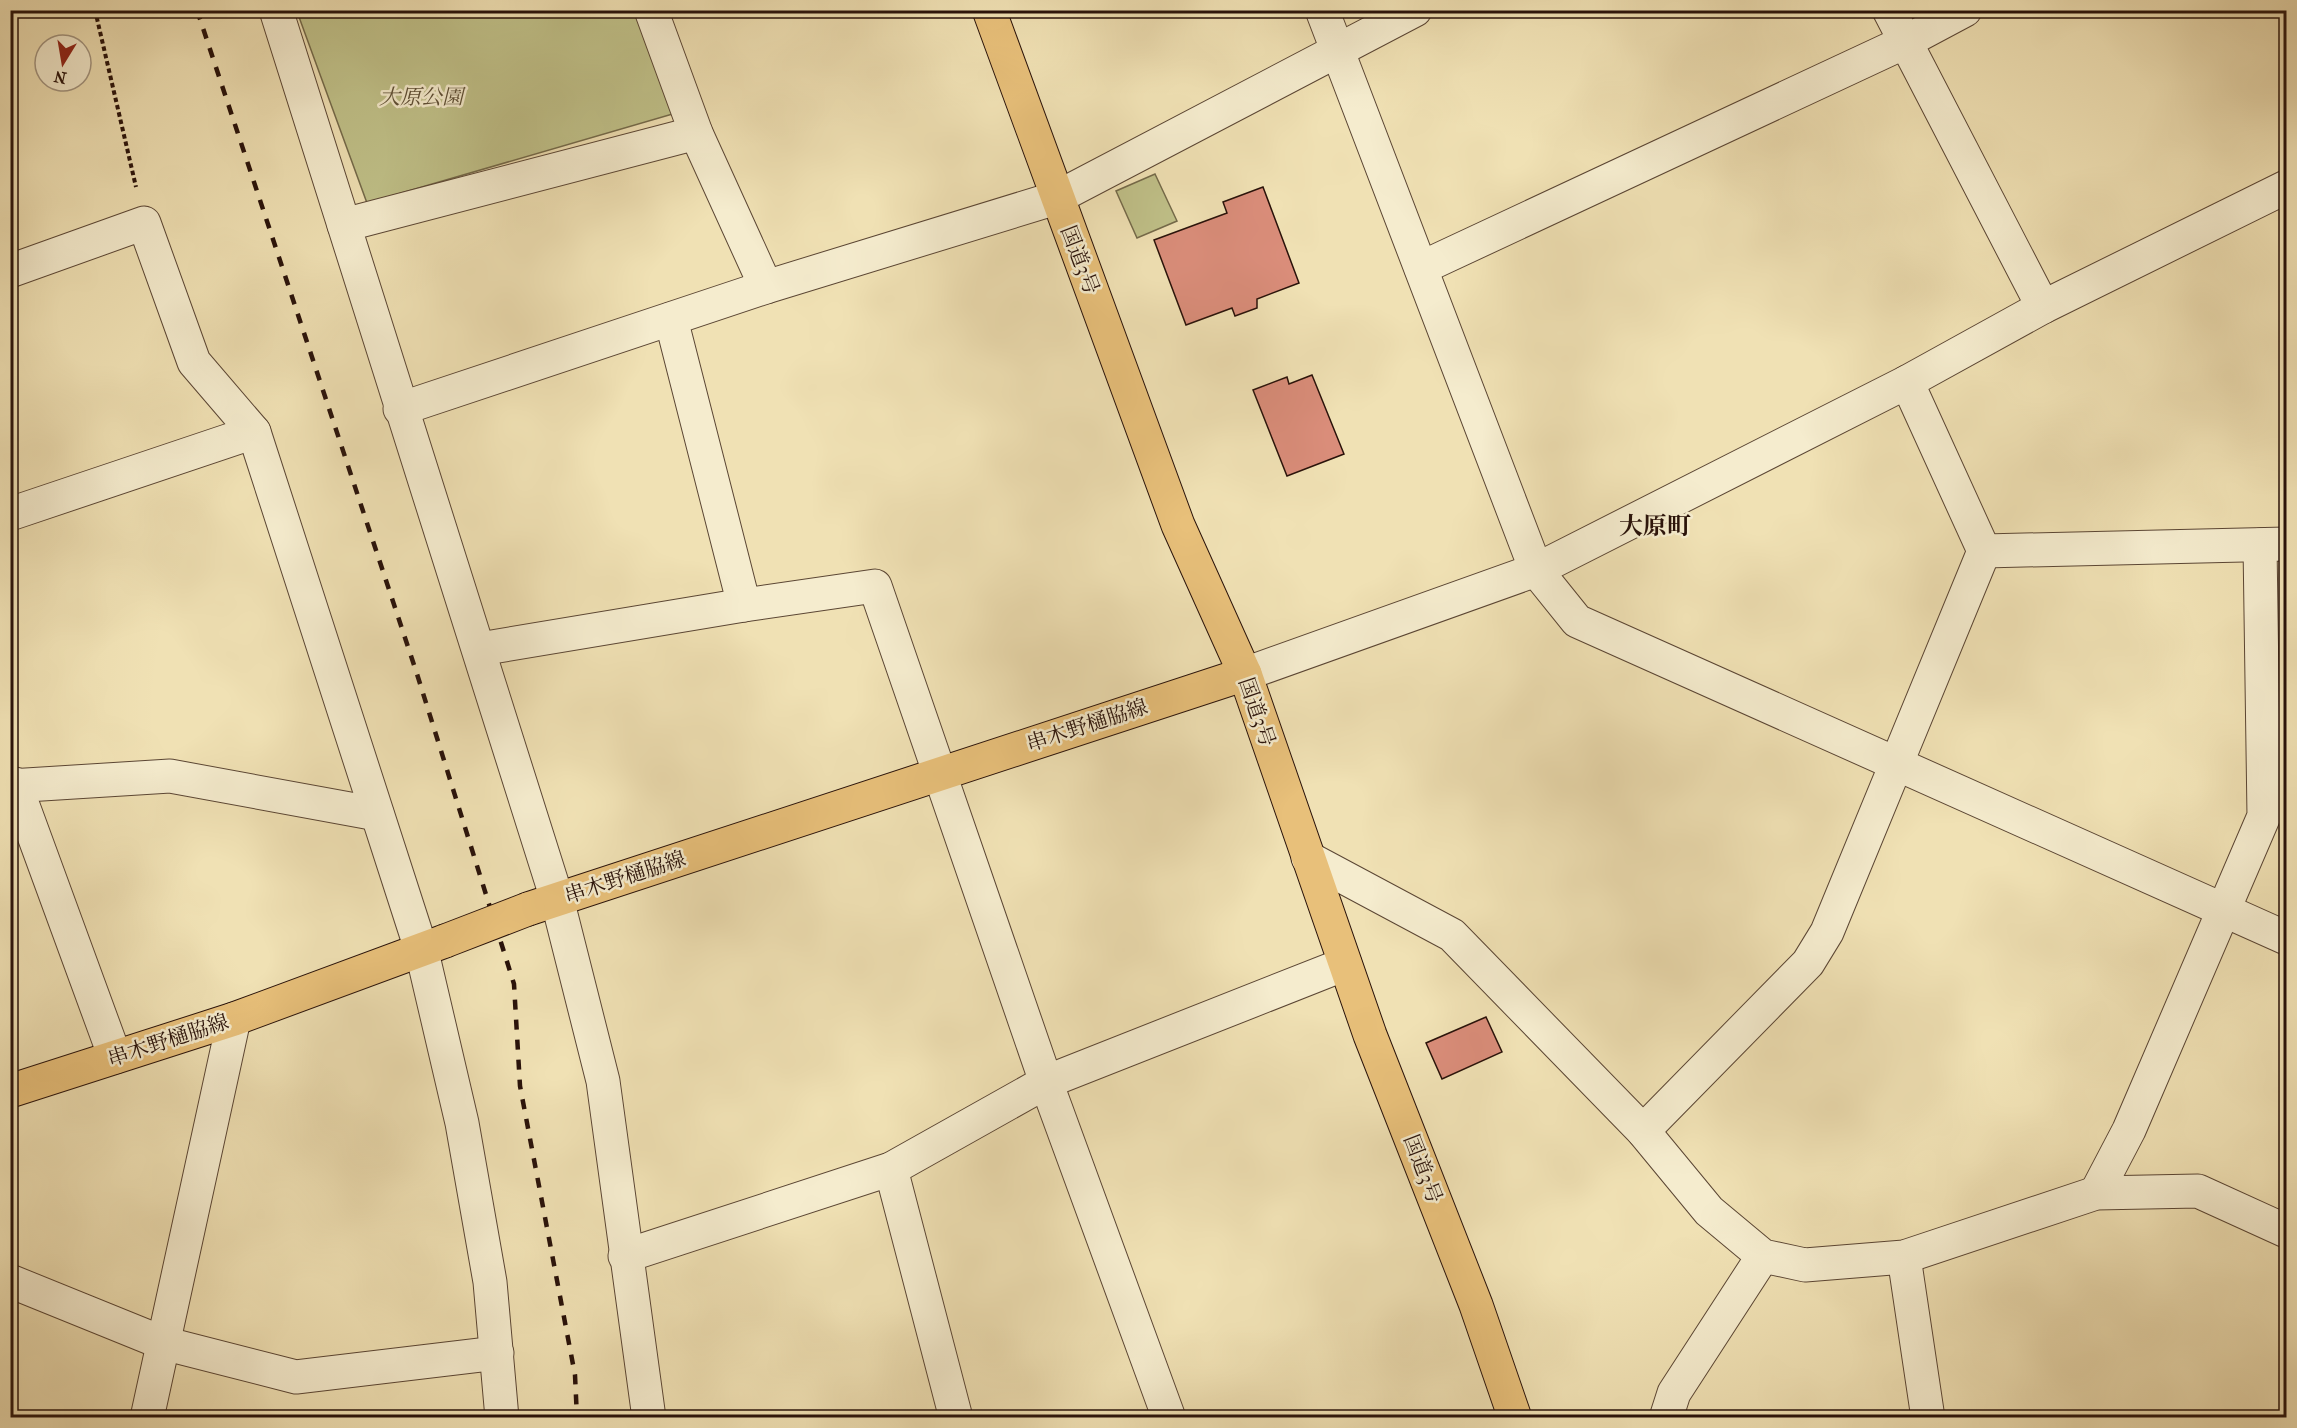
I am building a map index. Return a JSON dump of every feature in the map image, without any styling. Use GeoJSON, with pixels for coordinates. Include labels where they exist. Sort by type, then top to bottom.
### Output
{"type":"FeatureCollection","features":[{"type":"Feature","properties":{"kind":"main road","name":"国道3号"},"geometry":{"type":"LineString","coordinates":[[989,10],[1056,198],[1178,525],[1245,674],[1345,964],[1476,1305],[1515,1418]]}},
{"type":"Feature","properties":{"kind":"main road","name":"串木野樋脇線"},"geometry":{"type":"LineString","coordinates":[[10,1091],[234,1019],[542,904],[1245,674]]}},
{"type":"Feature","properties":{"kind":"street"},"geometry":{"type":"LineString","coordinates":[[276,10],[400,409],[480,649],[542,904],[603,1081],[625,1256],[649,1418]]}},
{"type":"Feature","properties":{"kind":"street"},"geometry":{"type":"LineString","coordinates":[[651,10],[696,133],[766,287]]}},
{"type":"Feature","properties":{"kind":"street"},"geometry":{"type":"LineString","coordinates":[[1322,10],[1536,570],[1577,621],[2286,938]]}},
{"type":"Feature","properties":{"kind":"street"},"geometry":{"type":"LineString","coordinates":[[400,409],[766,287],[1056,198],[1415,10]]}},
{"type":"Feature","properties":{"kind":"street"},"geometry":{"type":"LineString","coordinates":[[1889,10],[2043,307]]}},
{"type":"Feature","properties":{"kind":"street"},"geometry":{"type":"LineString","coordinates":[[1421,268],[1905,42],[1965,10]]}},
{"type":"Feature","properties":{"kind":"street"},"geometry":{"type":"LineString","coordinates":[[344,225],[696,133]]}},
{"type":"Feature","properties":{"kind":"street"},"geometry":{"type":"LineString","coordinates":[[1245,674],[1536,570],[1907,382],[2043,307],[2286,187]]}},
{"type":"Feature","properties":{"kind":"street"},"geometry":{"type":"LineString","coordinates":[[10,271],[144,223],[194,362],[254,432],[377,814],[434,946],[490,1282],[502,1418]]}},
{"type":"Feature","properties":{"kind":"street"},"geometry":{"type":"LineString","coordinates":[[671,319],[744,605]]}},
{"type":"Feature","properties":{"kind":"street"},"geometry":{"type":"LineString","coordinates":[[1643,1131],[1808,963],[1827,932],[1984,551],[1907,382]]}},
{"type":"Feature","properties":{"kind":"street"},"geometry":{"type":"LineString","coordinates":[[10,514],[254,432]]}},
{"type":"Feature","properties":{"kind":"street"},"geometry":{"type":"LineString","coordinates":[[1984,551],[2273,545],[2264,816],[2222,909],[2129,1130],[2096,1193]]}},
{"type":"Feature","properties":{"kind":"street"},"geometry":{"type":"LineString","coordinates":[[480,649],[744,605],[875,586],[1046,1082],[1169,1418]]}},
{"type":"Feature","properties":{"kind":"street"},"geometry":{"type":"LineString","coordinates":[[115,1057],[13,785],[170,776],[377,814]]}},
{"type":"Feature","properties":{"kind":"street"},"geometry":{"type":"LineString","coordinates":[[1308,858],[1452,935],[1643,1131],[1709,1211],[1763,1256],[1805,1265],[1904,1257],[2096,1193],[2198,1191],[2286,1231]]}},
{"type":"Feature","properties":{"kind":"street"},"geometry":{"type":"LineString","coordinates":[[625,1256],[891,1169],[1046,1082],[1345,964]]}},
{"type":"Feature","properties":{"kind":"street"},"geometry":{"type":"LineString","coordinates":[[147,1418],[234,1019]]}},
{"type":"Feature","properties":{"kind":"street"},"geometry":{"type":"LineString","coordinates":[[891,1169],[956,1418]]}},
{"type":"Feature","properties":{"kind":"street"},"geometry":{"type":"LineString","coordinates":[[1666,1418],[1674,1393],[1763,1256]]}},
{"type":"Feature","properties":{"kind":"street"},"geometry":{"type":"LineString","coordinates":[[1904,1257],[1928,1418]]}},
{"type":"Feature","properties":{"kind":"street"},"geometry":{"type":"LineString","coordinates":[[10,1281],[163,1343],[296,1377],[497,1353]]}},
{"type":"Feature","properties":{"kind":"path"},"geometry":{"type":"LineString","coordinates":[[95,10],[144,223]]}},
{"type":"Feature","properties":{"kind":"green space","name":"大原公園"},"geometry":{"type":"Polygon","coordinates":[[[318,10],[636,11],[676,113],[367,203],[299,17],[318,10]]]}},
{"type":"Feature","properties":{"kind":"green space"},"geometry":{"type":"Polygon","coordinates":[[[1155,174],[1177,221],[1137,238],[1116,191],[1155,174]]]}},
{"type":"Feature","properties":{"kind":"building"},"geometry":{"type":"Polygon","coordinates":[[[1263,187],[1299,283],[1257,299],[1257,308],[1235,316],[1232,308],[1186,325],[1154,240],[1227,213],[1223,202],[1263,187]]]}},
{"type":"Feature","properties":{"kind":"building"},"geometry":{"type":"Polygon","coordinates":[[[1312,375],[1344,454],[1287,476],[1253,390],[1287,377],[1289,384],[1312,375]]]}},
{"type":"Feature","properties":{"kind":"building"},"geometry":{"type":"Polygon","coordinates":[[[1486,1017],[1502,1052],[1442,1079],[1426,1043],[1486,1017]]]}},
{"type":"Feature","properties":{"kind":"railway"},"geometry":{"type":"LineString","coordinates":[[197,10],[417,674],[514,984],[520,1086],[575,1375],[577,1418]]}},
{"type":"Feature","properties":{"kind":"district","name":"大原町"},"geometry":{"type":"Point","coordinates":[1655,526]}}]}
